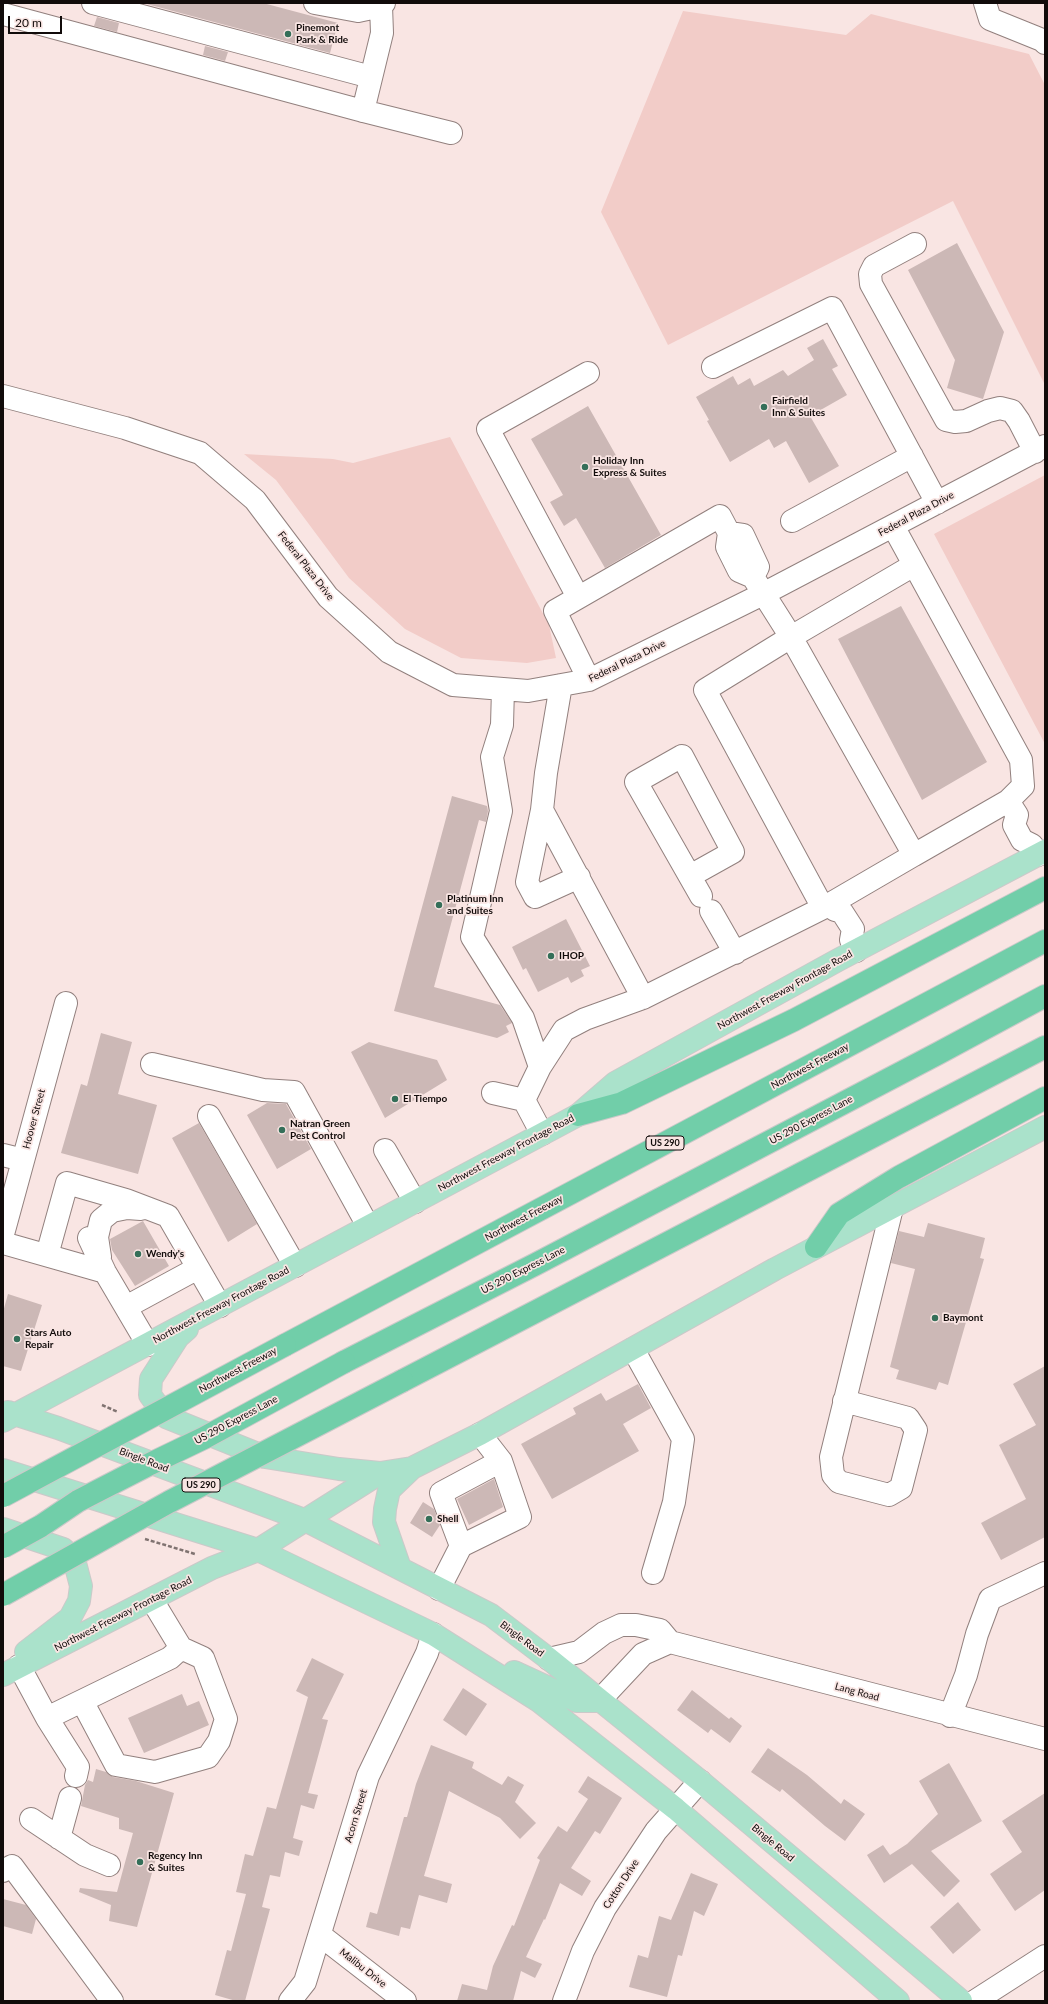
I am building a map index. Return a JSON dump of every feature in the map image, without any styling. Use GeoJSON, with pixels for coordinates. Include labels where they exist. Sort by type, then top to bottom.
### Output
{"type":"FeatureCollection","features":[{"type":"Feature","properties":{"kind":"highway"},"geometry":{"type":"LineString","coordinates":[[578,1115],[622,1103],[787,1024],[1045,888]]}},
{"type":"Feature","properties":{"kind":"highway","name":"Northwest Freeway"},"geometry":{"type":"LineString","coordinates":[[3,1496],[1045,941]]}},
{"type":"Feature","properties":{"kind":"highway","name":"US 290 Express Lane"},"geometry":{"type":"LineString","coordinates":[[3,1547],[41,1526],[85,1498],[204,1438],[344,1362],[578,1242],[1045,996]]}},
{"type":"Feature","properties":{"kind":"highway","name":"US 290"},"geometry":{"type":"LineString","coordinates":[[3,1595],[169,1502],[1045,1047]]}},
{"type":"Feature","properties":{"kind":"highway"},"geometry":{"type":"LineString","coordinates":[[816,1247],[839,1214],[899,1177],[1045,1098]]}},
{"type":"Feature","properties":{"kind":"main road","name":"Northwest Freeway Frontage Road"},"geometry":{"type":"LineString","coordinates":[[8,1415],[148,1345],[578,1115],[615,1084],[853,945],[1038,850]]}},
{"type":"Feature","properties":{"kind":"main road","name":"Northwest Freeway Frontage Road"},"geometry":{"type":"LineString","coordinates":[[8,1670],[152,1600],[212,1568],[258,1550],[380,1473],[412,1468],[480,1434],[816,1247],[1045,1127]]}},
{"type":"Feature","properties":{"kind":"main road"},"geometry":{"type":"LineString","coordinates":[[213,1309],[178,1337],[151,1379],[150,1395],[166,1418],[265,1457],[339,1469],[380,1473]]}},
{"type":"Feature","properties":{"kind":"main road","name":"Bingle Road"},"geometry":{"type":"LineString","coordinates":[[8,1415],[58,1428],[306,1521],[491,1615],[549,1659],[599,1701],[700,1781],[961,2001]]}},
{"type":"Feature","properties":{"kind":"main road"},"geometry":{"type":"LineString","coordinates":[[400,1568],[384,1522],[385,1509],[389,1490],[412,1468]]}},
{"type":"Feature","properties":{"kind":"main road"},"geometry":{"type":"LineString","coordinates":[[3,1470],[258,1550],[441,1639],[577,1701],[599,1701]]}},
{"type":"Feature","properties":{"kind":"main road"},"geometry":{"type":"LineString","coordinates":[[3,1529],[63,1549],[74,1559],[81,1586],[79,1601],[70,1618],[8,1670]]}},
{"type":"Feature","properties":{"kind":"main road"},"geometry":{"type":"LineString","coordinates":[[441,1639],[539,1701],[676,1809],[898,2001]]}},
{"type":"Feature","properties":{"kind":"street"},"geometry":{"type":"LineString","coordinates":[[93,3],[371,77]]}},
{"type":"Feature","properties":{"kind":"street"},"geometry":{"type":"LineString","coordinates":[[315,3],[358,11],[382,5],[382,33],[363,111]]}},
{"type":"Feature","properties":{"kind":"street"},"geometry":{"type":"LineString","coordinates":[[985,3],[990,19],[1042,40],[1045,43]]}},
{"type":"Feature","properties":{"kind":"street"},"geometry":{"type":"LineString","coordinates":[[3,14],[363,111],[452,133]]}},
{"type":"Feature","properties":{"kind":"street"},"geometry":{"type":"LineString","coordinates":[[915,244],[874,266],[870,274],[871,284],[946,420],[955,422],[966,421],[988,411],[1000,408],[1012,412],[1040,449]]}},
{"type":"Feature","properties":{"kind":"street"},"geometry":{"type":"LineString","coordinates":[[713,367],[832,308],[937,503]]}},
{"type":"Feature","properties":{"kind":"street"},"geometry":{"type":"LineString","coordinates":[[578,598],[488,429],[588,373]]}},
{"type":"Feature","properties":{"kind":"street","name":"Federal Plaza Drive"},"geometry":{"type":"LineString","coordinates":[[3,396],[125,428],[200,453],[255,500],[328,597],[389,652],[453,686],[528,691],[589,680],[758,586],[893,526],[1040,449]]}},
{"type":"Feature","properties":{"kind":"street"},"geometry":{"type":"LineString","coordinates":[[792,520],[912,456]]}},
{"type":"Feature","properties":{"kind":"street"},"geometry":{"type":"LineString","coordinates":[[589,680],[555,611],[720,516],[730,533],[742,535],[758,567],[758,586],[791,637],[914,855]]}},
{"type":"Feature","properties":{"kind":"street"},"geometry":{"type":"LineString","coordinates":[[524,1100],[540,1067],[564,1030],[585,1019],[643,998],[830,907],[914,855],[1012,808],[1023,786],[1021,760],[893,526]]}},
{"type":"Feature","properties":{"kind":"street"},"geometry":{"type":"LineString","coordinates":[[853,945],[853,929],[842,912],[830,907],[705,690],[791,637],[914,565]]}},
{"type":"Feature","properties":{"kind":"street"},"geometry":{"type":"LineString","coordinates":[[562,685],[546,773],[542,810],[527,882],[535,897],[580,877]]}},
{"type":"Feature","properties":{"kind":"street"},"geometry":{"type":"LineString","coordinates":[[503,689],[502,725],[492,757],[501,811],[472,937],[523,1018],[540,1067]]}},
{"type":"Feature","properties":{"kind":"street"},"geometry":{"type":"LineString","coordinates":[[690,876],[733,852],[682,756],[636,782],[690,876],[735,953]]}},
{"type":"Feature","properties":{"kind":"street"},"geometry":{"type":"LineString","coordinates":[[1012,808],[1026,816],[1036,834],[1038,850]]}},
{"type":"Feature","properties":{"kind":"street"},"geometry":{"type":"LineString","coordinates":[[542,810],[580,877],[643,998]]}},
{"type":"Feature","properties":{"kind":"street","name":"Hoover Street"},"geometry":{"type":"LineString","coordinates":[[3,1234],[13,1158],[66,1003]]}},
{"type":"Feature","properties":{"kind":"street"},"geometry":{"type":"LineString","coordinates":[[152,1064],[263,1090],[294,1092],[368,1226]]}},
{"type":"Feature","properties":{"kind":"street"},"geometry":{"type":"LineString","coordinates":[[493,1093],[524,1100],[542,1134]]}},
{"type":"Feature","properties":{"kind":"street"},"geometry":{"type":"LineString","coordinates":[[209,1116],[295,1266]]}},
{"type":"Feature","properties":{"kind":"street"},"geometry":{"type":"LineString","coordinates":[[385,1150],[415,1202]]}},
{"type":"Feature","properties":{"kind":"street"},"geometry":{"type":"LineString","coordinates":[[47,1256],[67,1183],[126,1200],[153,1209],[168,1216],[198,1268],[213,1309]]}},
{"type":"Feature","properties":{"kind":"street"},"geometry":{"type":"LineString","coordinates":[[100,1192],[89,1238],[96,1267],[126,1307],[148,1345]]}},
{"type":"Feature","properties":{"kind":"street"},"geometry":{"type":"LineString","coordinates":[[94,1216],[100,1209],[109,1203],[126,1200]]}},
{"type":"Feature","properties":{"kind":"street"},"geometry":{"type":"LineString","coordinates":[[844,1401],[908,1418],[916,1430],[901,1488],[889,1495],[839,1482],[833,1475],[831,1457],[844,1401],[892,1208]]}},
{"type":"Feature","properties":{"kind":"street"},"geometry":{"type":"LineString","coordinates":[[96,1267],[97,1237],[101,1220],[105,1215],[118,1210],[153,1209]]}},
{"type":"Feature","properties":{"kind":"street"},"geometry":{"type":"LineString","coordinates":[[3,1243],[47,1256],[96,1267]]}},
{"type":"Feature","properties":{"kind":"street"},"geometry":{"type":"LineString","coordinates":[[126,1307],[198,1268]]}},
{"type":"Feature","properties":{"kind":"street"},"geometry":{"type":"LineString","coordinates":[[633,1348],[683,1439],[674,1502],[653,1572]]}},
{"type":"Feature","properties":{"kind":"street"},"geometry":{"type":"LineString","coordinates":[[439,1589],[461,1546],[520,1517],[500,1461],[480,1434]]}},
{"type":"Feature","properties":{"kind":"street"},"geometry":{"type":"LineString","coordinates":[[461,1546],[441,1493],[500,1461]]}},
{"type":"Feature","properties":{"kind":"street"},"geometry":{"type":"LineString","coordinates":[[950,1716],[966,1674],[977,1634],[990,1599],[1045,1573]]}},
{"type":"Feature","properties":{"kind":"street"},"geometry":{"type":"LineString","coordinates":[[82,1701],[116,1765],[155,1772],[208,1757],[219,1740],[226,1718],[203,1658],[180,1648],[152,1600]]}},
{"type":"Feature","properties":{"kind":"street","name":"Lang Road"},"geometry":{"type":"LineString","coordinates":[[549,1659],[579,1652],[604,1633],[621,1626],[636,1625],[660,1630],[670,1642],[950,1716],[1045,1739]]}},
{"type":"Feature","properties":{"kind":"street","name":"Acorn Street"},"geometry":{"type":"LineString","coordinates":[[290,2001],[305,1982],[368,1776],[427,1652],[441,1639]]}},
{"type":"Feature","properties":{"kind":"street"},"geometry":{"type":"LineString","coordinates":[[599,1701],[643,1654],[670,1642]]}},
{"type":"Feature","properties":{"kind":"street"},"geometry":{"type":"LineString","coordinates":[[47,1718],[170,1658],[180,1648]]}},
{"type":"Feature","properties":{"kind":"street"},"geometry":{"type":"LineString","coordinates":[[8,1670],[47,1718],[78,1767],[76,1776]]}},
{"type":"Feature","properties":{"kind":"street","name":"Cotton Drive"},"geometry":{"type":"LineString","coordinates":[[564,2001],[583,1951],[605,1908],[656,1831],[700,1781]]}},
{"type":"Feature","properties":{"kind":"street"},"geometry":{"type":"LineString","coordinates":[[59,1838],[70,1798]]}},
{"type":"Feature","properties":{"kind":"street"},"geometry":{"type":"LineString","coordinates":[[31,1820],[85,1855],[108,1865]]}},
{"type":"Feature","properties":{"kind":"street"},"geometry":{"type":"LineString","coordinates":[[3,1871],[12,1866],[112,2001]]}},
{"type":"Feature","properties":{"kind":"street","name":"Malibu Drive"},"geometry":{"type":"LineString","coordinates":[[320,1935],[405,2001]]}},
{"type":"Feature","properties":{"kind":"street"},"geometry":{"type":"LineString","coordinates":[[975,2001],[1045,1956]]}},
{"type":"Feature","properties":{"kind":"path"},"geometry":{"type":"LineString","coordinates":[[143,1538],[200,1556]]}},
{"type":"Feature","properties":{"kind":"shaded area"},"geometry":{"type":"Polygon","coordinates":[[[683,11],[846,35],[871,14],[1029,54],[1045,85],[1045,385],[953,201],[668,345],[601,212],[683,11]]]}},
{"type":"Feature","properties":{"kind":"shaded area"},"geometry":{"type":"Polygon","coordinates":[[[450,437],[549,625],[556,658],[527,663],[461,658],[405,629],[349,578],[276,480],[244,454],[333,459],[353,463],[450,437]]]}},
{"type":"Feature","properties":{"kind":"shaded area"},"geometry":{"type":"Polygon","coordinates":[[[1045,475],[1045,744],[934,534],[1045,475]]]}},
{"type":"Feature","properties":{"kind":"building","name":"Pinemont Park & Ride"},"geometry":{"type":"Polygon","coordinates":[[[143,3],[263,3],[338,23],[330,53],[143,3]]]}},
{"type":"Feature","properties":{"kind":"building"},"geometry":{"type":"Polygon","coordinates":[[[97,17],[119,23],[117,32],[94,26],[97,17]]]}},
{"type":"Feature","properties":{"kind":"building"},"geometry":{"type":"Polygon","coordinates":[[[205,46],[228,52],[225,61],[203,55],[205,46]]]}},
{"type":"Feature","properties":{"kind":"building"},"geometry":{"type":"Polygon","coordinates":[[[957,243],[1004,332],[983,399],[947,388],[955,360],[908,270],[957,243]]]}},
{"type":"Feature","properties":{"kind":"building","name":"Fairfield Inn & Suites"},"geometry":{"type":"Polygon","coordinates":[[[823,339],[838,366],[832,369],[847,395],[810,416],[839,466],[809,483],[786,441],[774,448],[769,439],[730,462],[707,421],[709,420],[696,397],[733,376],[738,385],[750,378],[754,386],[783,370],[788,376],[814,360],[807,348],[823,339]]]}},
{"type":"Feature","properties":{"kind":"building","name":"Holiday Inn Express & Suites"},"geometry":{"type":"Polygon","coordinates":[[[588,406],[661,535],[605,568],[576,518],[564,526],[550,502],[563,495],[531,439],[588,406]]]}},
{"type":"Feature","properties":{"kind":"building"},"geometry":{"type":"Polygon","coordinates":[[[901,606],[987,762],[922,800],[838,639],[901,606]]]}},
{"type":"Feature","properties":{"kind":"building","name":"Platinum Inn and Suites"},"geometry":{"type":"Polygon","coordinates":[[[452,796],[487,806],[488,811],[486,822],[479,820],[434,987],[500,1005],[512,1023],[506,1026],[509,1032],[497,1038],[394,1011],[452,796]]]}},
{"type":"Feature","properties":{"kind":"building","name":"IHOP"},"geometry":{"type":"Polygon","coordinates":[[[566,919],[590,966],[581,970],[584,976],[571,983],[568,977],[538,992],[526,968],[523,970],[512,947],[566,919]]]}},
{"type":"Feature","properties":{"kind":"building"},"geometry":{"type":"Polygon","coordinates":[[[101,1033],[132,1042],[118,1094],[157,1105],[138,1174],[61,1153],[81,1084],[87,1086],[101,1033]]]}},
{"type":"Feature","properties":{"kind":"building","name":"El Tiempo"},"geometry":{"type":"Polygon","coordinates":[[[369,1042],[437,1060],[447,1080],[385,1118],[351,1052],[369,1042]]]}},
{"type":"Feature","properties":{"kind":"building","name":"Natran Green Pest Control"},"geometry":{"type":"Polygon","coordinates":[[[267,1103],[286,1104],[311,1149],[277,1169],[247,1115],[267,1103]]]}},
{"type":"Feature","properties":{"kind":"building"},"geometry":{"type":"Polygon","coordinates":[[[199,1123],[257,1224],[228,1242],[172,1138],[199,1123]]]}},
{"type":"Feature","properties":{"kind":"building","name":"Wendy's"},"geometry":{"type":"Polygon","coordinates":[[[143,1221],[169,1266],[135,1286],[112,1250],[110,1239],[143,1221]]]}},
{"type":"Feature","properties":{"kind":"building","name":"Baymont"},"geometry":{"type":"Polygon","coordinates":[[[928,1223],[985,1238],[980,1258],[984,1259],[948,1385],[939,1382],[936,1390],[896,1379],[899,1370],[890,1367],[915,1269],[891,1263],[899,1231],[924,1237],[928,1223]]]}},
{"type":"Feature","properties":{"kind":"building","name":"Stars Auto Repair"},"geometry":{"type":"Polygon","coordinates":[[[8,1294],[42,1305],[21,1371],[3,1366],[3,1312],[8,1294]]]}},
{"type":"Feature","properties":{"kind":"building"},"geometry":{"type":"Polygon","coordinates":[[[1045,1366],[1045,1537],[1001,1560],[981,1523],[1026,1499],[999,1445],[1036,1425],[1013,1384],[1045,1366]]]}},
{"type":"Feature","properties":{"kind":"building"},"geometry":{"type":"Polygon","coordinates":[[[638,1384],[651,1408],[623,1424],[639,1451],[552,1499],[521,1444],[576,1414],[573,1408],[601,1393],[606,1401],[638,1384]]]}},
{"type":"Feature","properties":{"kind":"building"},"geometry":{"type":"Polygon","coordinates":[[[494,1479],[503,1507],[469,1525],[457,1499],[494,1479]]]}},
{"type":"Feature","properties":{"kind":"building"},"geometry":{"type":"Polygon","coordinates":[[[423,1502],[434,1509],[440,1525],[432,1537],[410,1523],[423,1502]]]}},
{"type":"Feature","properties":{"kind":"building"},"geometry":{"type":"Polygon","coordinates":[[[312,1658],[344,1674],[322,1719],[328,1720],[308,1793],[318,1795],[314,1809],[301,1805],[293,1838],[303,1841],[299,1856],[285,1852],[280,1877],[270,1875],[262,1907],[270,1909],[245,2001],[236,2001],[215,1995],[227,1950],[231,1951],[246,1894],[236,1892],[245,1854],[253,1856],[267,1807],[276,1809],[308,1697],[296,1691],[312,1658]]]}},
{"type":"Feature","properties":{"kind":"building"},"geometry":{"type":"Polygon","coordinates":[[[463,1688],[487,1704],[466,1736],[443,1720],[463,1688]]]}},
{"type":"Feature","properties":{"kind":"building"},"geometry":{"type":"Polygon","coordinates":[[[692,1690],[729,1719],[731,1717],[742,1726],[730,1743],[711,1729],[708,1733],[677,1710],[692,1690]]]}},
{"type":"Feature","properties":{"kind":"building"},"geometry":{"type":"Polygon","coordinates":[[[182,1694],[187,1706],[199,1701],[209,1725],[144,1753],[128,1718],[182,1694]]]}},
{"type":"Feature","properties":{"kind":"building"},"geometry":{"type":"Polygon","coordinates":[[[431,1745],[474,1762],[472,1768],[502,1785],[508,1776],[524,1785],[515,1802],[536,1823],[520,1839],[500,1818],[449,1791],[424,1876],[452,1884],[447,1903],[419,1895],[410,1929],[401,1927],[399,1936],[366,1927],[370,1912],[377,1914],[404,1817],[407,1817],[416,1784],[431,1745]]]}},
{"type":"Feature","properties":{"kind":"building"},"geometry":{"type":"Polygon","coordinates":[[[768,1748],[807,1775],[841,1804],[844,1799],[865,1814],[845,1841],[782,1789],[780,1792],[751,1772],[768,1748]]]}},
{"type":"Feature","properties":{"kind":"building"},"geometry":{"type":"Polygon","coordinates":[[[949,1763],[982,1821],[931,1851],[960,1881],[944,1897],[912,1864],[884,1883],[867,1855],[883,1845],[890,1855],[907,1844],[938,1814],[919,1781],[949,1763]]]}},
{"type":"Feature","properties":{"kind":"building","name":"Regency Inn & Suites"},"geometry":{"type":"Polygon","coordinates":[[[96,1769],[106,1772],[113,1777],[136,1781],[174,1793],[137,1927],[109,1921],[111,1905],[79,1892],[80,1888],[117,1892],[133,1833],[119,1829],[119,1818],[81,1806],[85,1785],[88,1780],[93,1782],[96,1769]]]}},
{"type":"Feature","properties":{"kind":"building"},"geometry":{"type":"Polygon","coordinates":[[[588,1776],[622,1798],[600,1834],[595,1831],[571,1868],[591,1881],[582,1896],[560,1883],[545,1920],[544,1919],[526,1957],[542,1964],[535,1978],[521,1971],[513,2001],[457,2001],[462,1984],[487,1990],[493,1966],[512,1925],[514,1926],[540,1860],[537,1858],[558,1826],[567,1832],[588,1799],[578,1792],[588,1776]]]}},
{"type":"Feature","properties":{"kind":"building"},"geometry":{"type":"Polygon","coordinates":[[[1045,1793],[1045,1890],[1015,1911],[990,1874],[1022,1852],[1002,1821],[1045,1793]]]}},
{"type":"Feature","properties":{"kind":"building"},"geometry":{"type":"Polygon","coordinates":[[[691,1873],[718,1884],[704,1916],[694,1911],[682,1956],[678,1955],[667,1997],[629,1987],[638,1955],[648,1958],[659,1916],[671,1920],[691,1873]]]}},
{"type":"Feature","properties":{"kind":"building"},"geometry":{"type":"Polygon","coordinates":[[[3,1899],[26,1905],[36,1919],[32,1934],[3,1926],[3,1899]]]}},
{"type":"Feature","properties":{"kind":"building"},"geometry":{"type":"Polygon","coordinates":[[[958,1902],[981,1930],[953,1954],[930,1927],[958,1902]]]}},
{"type":"Feature","properties":{"kind":"place","name":"Pinemont Park & Ride"},"geometry":{"type":"Point","coordinates":[288,34]}},
{"type":"Feature","properties":{"kind":"place","name":"Fairfield Inn & Suites"},"geometry":{"type":"Point","coordinates":[764,407]}},
{"type":"Feature","properties":{"kind":"place","name":"Holiday Inn Express & Suites"},"geometry":{"type":"Point","coordinates":[585,467]}},
{"type":"Feature","properties":{"kind":"place","name":"Platinum Inn and Suites"},"geometry":{"type":"Point","coordinates":[439,905]}},
{"type":"Feature","properties":{"kind":"place","name":"IHOP"},"geometry":{"type":"Point","coordinates":[551,956]}},
{"type":"Feature","properties":{"kind":"place","name":"El Tiempo"},"geometry":{"type":"Point","coordinates":[395,1099]}},
{"type":"Feature","properties":{"kind":"place","name":"Natran Green Pest Control"},"geometry":{"type":"Point","coordinates":[282,1130]}},
{"type":"Feature","properties":{"kind":"place","name":"Wendy's"},"geometry":{"type":"Point","coordinates":[138,1254]}},
{"type":"Feature","properties":{"kind":"place","name":"Baymont"},"geometry":{"type":"Point","coordinates":[935,1318]}},
{"type":"Feature","properties":{"kind":"place","name":"Stars Auto Repair"},"geometry":{"type":"Point","coordinates":[17,1339]}},
{"type":"Feature","properties":{"kind":"place","name":"Shell"},"geometry":{"type":"Point","coordinates":[429,1519]}},
{"type":"Feature","properties":{"kind":"place","name":"Regency Inn & Suites"},"geometry":{"type":"Point","coordinates":[140,1862]}}]}
